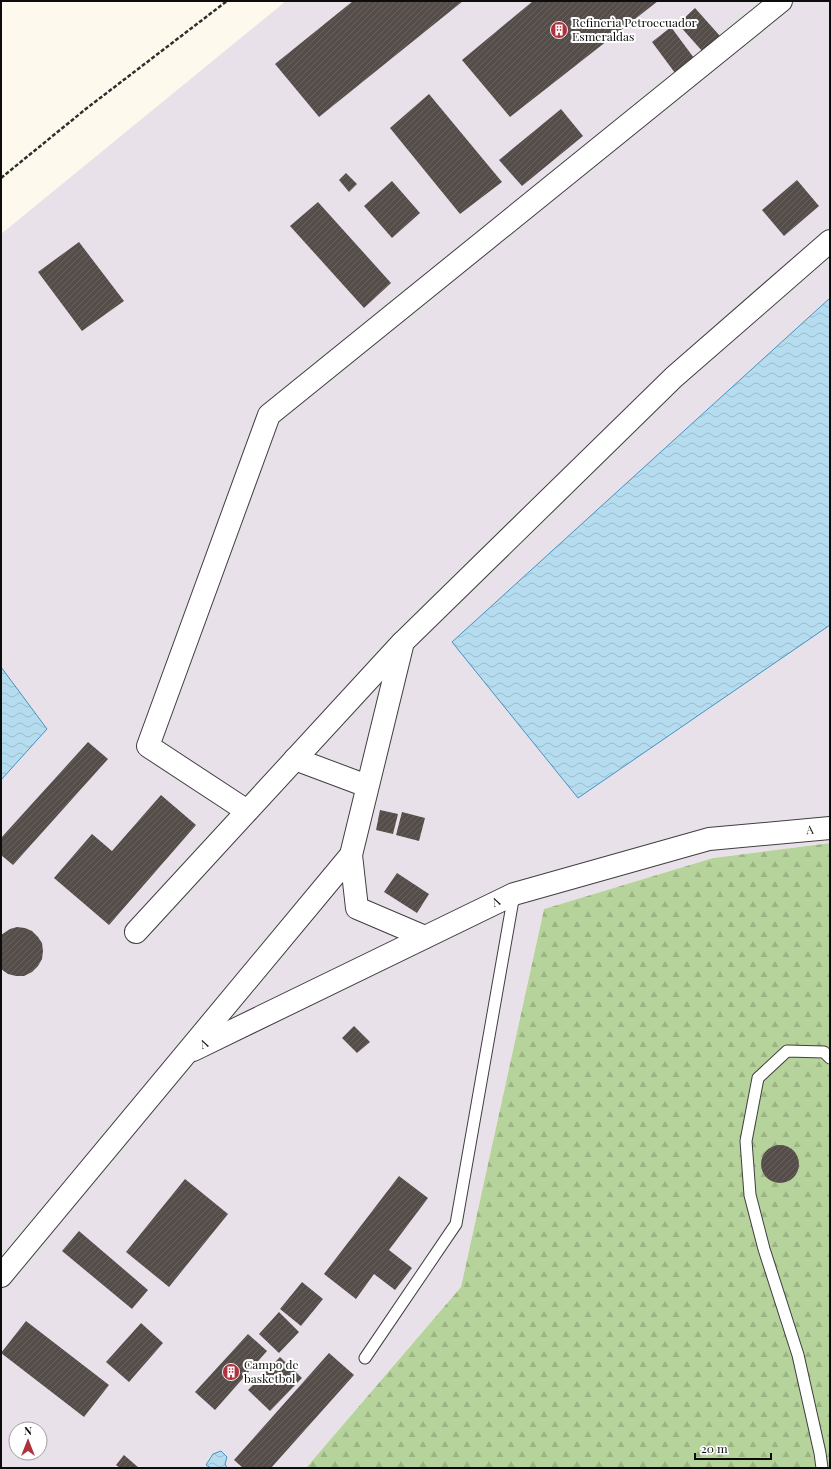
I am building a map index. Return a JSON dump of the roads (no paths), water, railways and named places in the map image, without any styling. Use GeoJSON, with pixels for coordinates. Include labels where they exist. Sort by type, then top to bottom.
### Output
{"type":"FeatureCollection","features":[{"type":"Feature","properties":{"kind":"street"},"geometry":{"type":"LineString","coordinates":[[247,811],[148,746],[269,415],[780,1]]}},
{"type":"Feature","properties":{"kind":"street"},"geometry":{"type":"LineString","coordinates":[[136,932],[402,642],[674,377],[830,241]]}},
{"type":"Feature","properties":{"kind":"street"},"geometry":{"type":"LineString","coordinates":[[402,642],[351,855],[357,908],[425,937]]}},
{"type":"Feature","properties":{"kind":"street"},"geometry":{"type":"LineString","coordinates":[[295,759],[367,786]]}},
{"type":"Feature","properties":{"kind":"street","name":"A"},"geometry":{"type":"LineString","coordinates":[[186,1053],[514,894],[709,839],[830,828]]}},
{"type":"Feature","properties":{"kind":"street"},"geometry":{"type":"LineString","coordinates":[[1,1276],[351,855]]}},
{"type":"Feature","properties":{"kind":"lane"},"geometry":{"type":"LineString","coordinates":[[365,1358],[456,1224],[514,894]]}},
{"type":"Feature","properties":{"kind":"lane"},"geometry":{"type":"LineString","coordinates":[[822,1468],[798,1355],[764,1249],[750,1195],[746,1141],[758,1078],[787,1051],[824,1052],[830,1058]]}},
{"type":"Feature","properties":{"kind":"water"},"geometry":{"type":"Polygon","coordinates":[[[830,298],[830,625],[578,798],[452,642],[830,298]]]}},
{"type":"Feature","properties":{"kind":"water"},"geometry":{"type":"Polygon","coordinates":[[[1,667],[47,729],[1,780],[1,667]]]}},
{"type":"Feature","properties":{"kind":"water"},"geometry":{"type":"Polygon","coordinates":[[[221,1451],[227,1457],[225,1464],[227,1468],[211,1468],[206,1465],[213,1454],[221,1451]]]}},
{"type":"Feature","properties":{"kind":"place","name":"Refinerìa Petroecuador Esmeraldas"},"geometry":{"type":"Point","coordinates":[559,30]}},
{"type":"Feature","properties":{"kind":"place","name":"Campo de basketbol"},"geometry":{"type":"Point","coordinates":[231,1372]}}]}
